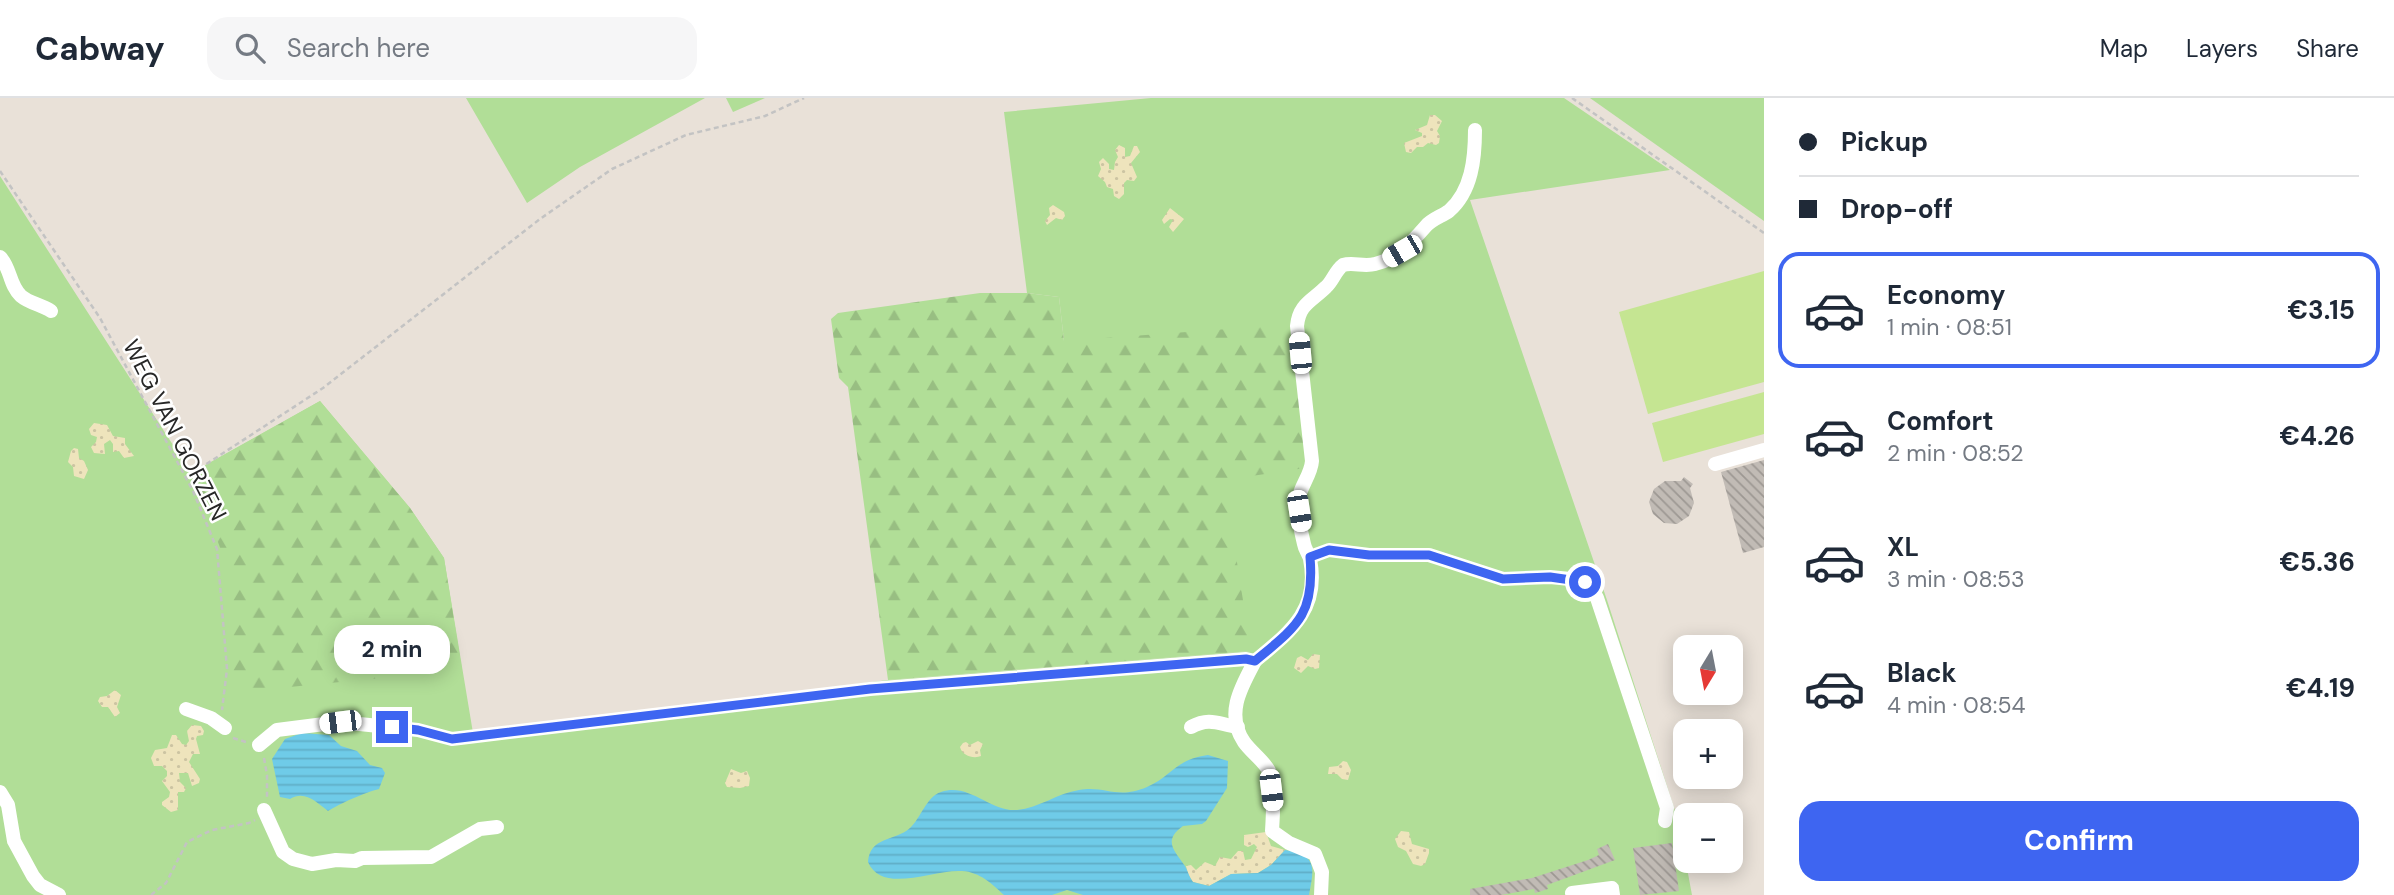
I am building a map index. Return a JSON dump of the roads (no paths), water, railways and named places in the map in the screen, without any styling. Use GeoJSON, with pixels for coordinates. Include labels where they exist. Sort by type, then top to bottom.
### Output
{"type":"FeatureCollection","features":[{"type":"Feature","properties":{"kind":"lane"},"geometry":{"type":"LineString","coordinates":[[1321,895],[1322,872],[1315,854],[1289,843],[1272,831],[1269,771],[1242,740],[1233,717],[1241,685],[1255,661],[1281,639],[1305,612],[1310,598],[1310,557],[1304,546],[1298,503],[1310,474],[1312,461],[1297,326],[1299,313],[1304,304],[1326,287],[1343,265],[1376,264],[1388,259],[1409,247],[1427,226],[1454,206],[1473,167],[1475,130]]}},
{"type":"Feature","properties":{"kind":"lane"},"geometry":{"type":"LineString","coordinates":[[0,257],[7,265],[12,284],[20,295],[51,311]]}},
{"type":"Feature","properties":{"kind":"lane"},"geometry":{"type":"LineString","coordinates":[[1715,464],[1764,450]]}},
{"type":"Feature","properties":{"kind":"lane"},"geometry":{"type":"LineString","coordinates":[[1310,557],[1329,550],[1369,555],[1429,555],[1497,578],[1510,580],[1550,577],[1580,580],[1589,584],[1601,611],[1667,808],[1665,821]]}},
{"type":"Feature","properties":{"kind":"lane"},"geometry":{"type":"LineString","coordinates":[[260,745],[277,730],[340,722],[418,730],[452,739],[870,689],[1246,659],[1255,661]]}},
{"type":"Feature","properties":{"kind":"lane"},"geometry":{"type":"LineString","coordinates":[[186,709],[211,718],[225,728]]}},
{"type":"Feature","properties":{"kind":"lane"},"geometry":{"type":"LineString","coordinates":[[1191,727],[1211,720],[1238,727]]}},
{"type":"Feature","properties":{"kind":"lane"},"geometry":{"type":"LineString","coordinates":[[0,792],[8,805],[14,841],[33,876],[40,885],[59,895]]}},
{"type":"Feature","properties":{"kind":"lane"},"geometry":{"type":"LineString","coordinates":[[264,810],[283,852],[303,863],[431,856],[473,832],[486,827],[496,827]]}},
{"type":"Feature","properties":{"kind":"lane"},"geometry":{"type":"LineString","coordinates":[[1572,893],[1612,888],[1614,895]]}},
{"type":"Feature","properties":{"kind":"water"},"geometry":{"type":"Polygon","coordinates":[[[302,733],[329,735],[341,746],[357,751],[370,765],[382,768],[385,773],[379,789],[328,811],[305,796],[290,799],[280,797],[272,759],[285,739],[302,733]]]}},
{"type":"Feature","properties":{"kind":"water"},"geometry":{"type":"Polygon","coordinates":[[[1208,755],[1228,761],[1227,788],[1206,821],[1183,826],[1173,836],[1172,841],[1174,851],[1193,882],[1209,886],[1231,874],[1258,873],[1271,865],[1285,850],[1303,855],[1311,864],[1309,895],[1083,895],[1067,890],[1052,895],[1004,895],[985,879],[968,872],[950,871],[896,879],[875,872],[868,862],[873,848],[910,828],[931,798],[941,792],[961,791],[998,807],[1017,810],[1079,790],[1137,791],[1155,783],[1188,760],[1208,755]]]}}]}
